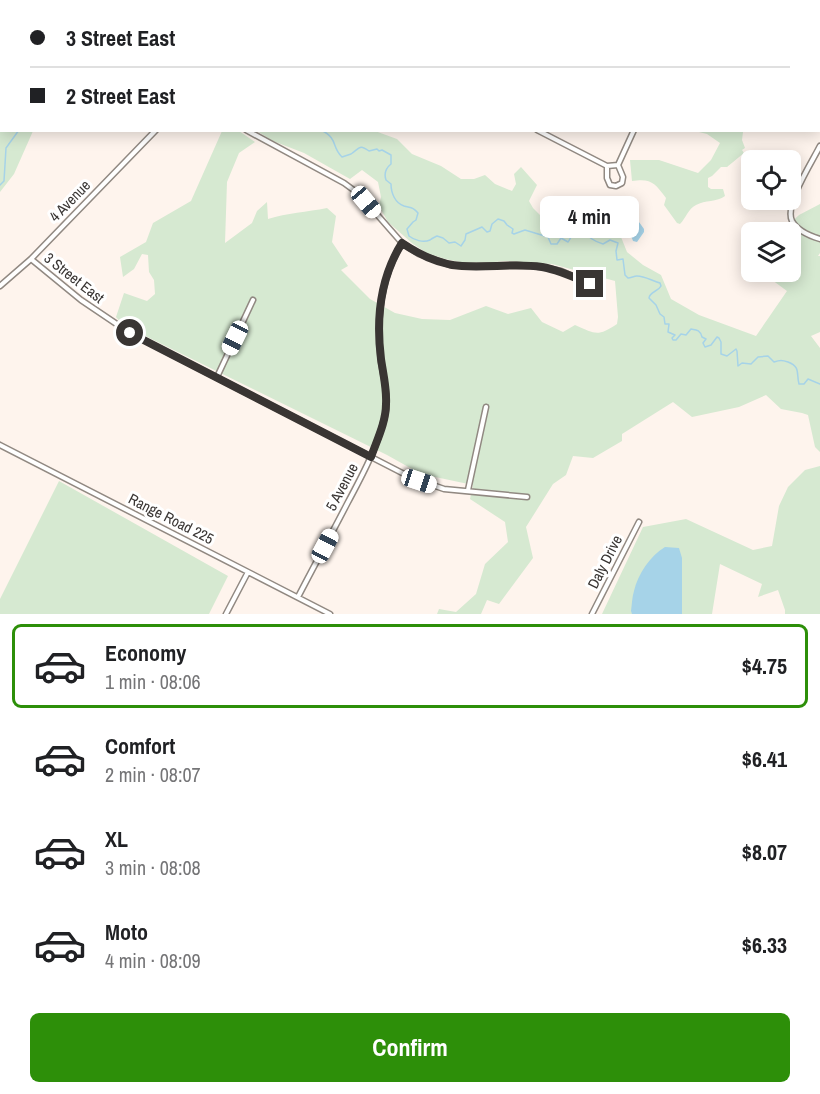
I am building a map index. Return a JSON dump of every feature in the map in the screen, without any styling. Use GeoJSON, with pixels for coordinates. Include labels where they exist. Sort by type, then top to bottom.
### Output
{"type":"FeatureCollection","features":[{"type":"Feature","properties":{"kind":"street","name":"4 Avenue"},"geometry":{"type":"LineString","coordinates":[[0,286],[31,259],[154,132]]}},
{"type":"Feature","properties":{"kind":"street"},"geometry":{"type":"LineString","coordinates":[[250,132],[344,183],[358,194],[402,243],[419,254],[463,266],[542,267],[561,271],[590,284]]}},
{"type":"Feature","properties":{"kind":"street"},"geometry":{"type":"LineString","coordinates":[[541,132],[607,166],[618,165]]}},
{"type":"Feature","properties":{"kind":"street"},"geometry":{"type":"LineString","coordinates":[[607,166],[607,178],[610,185],[616,186],[622,183],[623,177],[618,165],[633,132]]}},
{"type":"Feature","properties":{"kind":"street"},"geometry":{"type":"LineString","coordinates":[[820,146],[798,189],[790,212],[793,223],[805,233],[820,239]]}},
{"type":"Feature","properties":{"kind":"street","name":"5 Avenue"},"geometry":{"type":"LineString","coordinates":[[298,597],[371,457],[386,414],[378,328],[379,312],[384,286],[396,252],[402,243]]}},
{"type":"Feature","properties":{"kind":"street","name":"3 Street East"},"geometry":{"type":"LineString","coordinates":[[31,259],[81,300],[130,333],[410,477],[437,487],[527,496]]}},
{"type":"Feature","properties":{"kind":"street"},"geometry":{"type":"LineString","coordinates":[[217,377],[254,300]]}},
{"type":"Feature","properties":{"kind":"street"},"geometry":{"type":"LineString","coordinates":[[468,490],[486,407]]}},
{"type":"Feature","properties":{"kind":"street","name":"Range Road 225"},"geometry":{"type":"LineString","coordinates":[[0,445],[330,614]]}},
{"type":"Feature","properties":{"kind":"street","name":"Daly Drive"},"geometry":{"type":"LineString","coordinates":[[592,614],[639,522]]}},
{"type":"Feature","properties":{"kind":"street"},"geometry":{"type":"LineString","coordinates":[[226,614],[248,572]]}},
{"type":"Feature","properties":{"kind":"green space"},"geometry":{"type":"Polygon","coordinates":[[[0,132],[33,132],[14,174],[0,192],[0,132]]]}},
{"type":"Feature","properties":{"kind":"green space"},"geometry":{"type":"Polygon","coordinates":[[[222,132],[240,132],[255,142],[239,153],[227,182],[225,243],[252,223],[257,211],[267,202],[268,219],[327,208],[336,216],[332,242],[348,266],[341,270],[370,299],[395,313],[422,319],[450,320],[486,306],[508,314],[531,308],[542,322],[563,332],[575,325],[596,333],[617,324],[615,281],[552,264],[506,261],[470,264],[427,253],[388,222],[379,206],[381,197],[378,182],[362,170],[350,179],[304,153],[273,141],[259,132],[378,132],[397,139],[412,154],[441,166],[461,179],[474,179],[485,175],[495,184],[512,191],[516,184],[514,174],[521,167],[537,185],[529,201],[544,219],[591,211],[601,213],[617,227],[627,252],[643,265],[661,275],[671,299],[699,315],[756,336],[787,291],[775,282],[801,282],[801,222],[792,222],[799,215],[820,204],[820,253],[818,256],[820,256],[820,332],[811,336],[820,348],[820,452],[815,447],[808,415],[781,409],[766,395],[739,407],[692,417],[673,402],[622,434],[622,441],[593,458],[573,456],[566,475],[553,484],[526,527],[533,558],[499,604],[487,600],[481,614],[437,614],[439,609],[456,612],[476,594],[485,564],[508,542],[505,522],[470,499],[473,485],[421,474],[123,325],[116,317],[124,293],[147,301],[155,294],[154,280],[149,272],[148,255],[142,254],[134,269],[123,277],[120,257],[146,242],[153,223],[191,201],[222,132]]]}},
{"type":"Feature","properties":{"kind":"green space"},"geometry":{"type":"Polygon","coordinates":[[[699,132],[743,132],[742,140],[745,148],[741,150],[741,155],[708,178],[708,187],[723,189],[725,196],[696,205],[680,224],[664,205],[666,198],[655,185],[644,180],[632,181],[630,160],[659,160],[698,173],[711,160],[720,143],[707,134],[699,132]]]}},
{"type":"Feature","properties":{"kind":"green space"},"geometry":{"type":"Polygon","coordinates":[[[820,466],[820,614],[785,614],[778,590],[758,597],[762,584],[720,564],[712,614],[602,614],[643,527],[686,519],[753,550],[772,546],[779,506],[788,487],[805,470],[820,466]]]}},
{"type":"Feature","properties":{"kind":"green space"},"geometry":{"type":"Polygon","coordinates":[[[59,481],[228,576],[209,614],[0,614],[0,599],[59,481]]]}},
{"type":"Feature","properties":{"kind":"water"},"geometry":{"type":"Polygon","coordinates":[[[619,198],[624,201],[644,229],[637,242],[633,241],[625,225],[604,208],[619,198]]]}},
{"type":"Feature","properties":{"kind":"water"},"geometry":{"type":"Polygon","coordinates":[[[665,547],[679,548],[682,558],[682,614],[632,614],[633,596],[638,578],[650,560],[665,547]]]}},
{"type":"Feature","properties":{"kind":"waterway"},"geometry":{"type":"LineString","coordinates":[[0,185],[4,181],[6,148],[18,132]]}},
{"type":"Feature","properties":{"kind":"waterway"},"geometry":{"type":"LineString","coordinates":[[325,132],[333,140],[342,157],[361,147],[369,151],[382,150],[391,155],[391,164],[385,173],[386,180],[391,184],[398,203],[418,213],[416,220],[407,229],[409,236],[413,239],[424,241],[437,236],[449,243],[455,242],[461,246],[466,234],[482,227],[487,232],[490,231],[492,224],[498,219],[513,229],[514,234],[525,230],[548,237],[551,244],[557,244],[561,238],[568,242],[577,223],[581,221],[587,234],[594,240],[603,244],[610,240],[618,243],[617,260],[623,259],[625,275],[628,278],[640,276],[660,283],[660,288],[649,298],[664,317],[665,324],[669,324],[668,332],[675,335],[673,340],[681,334],[686,335],[691,329],[697,330],[706,339],[703,343],[705,347],[711,345],[717,337],[721,342],[721,354],[727,356],[736,349],[738,366],[742,363],[751,364],[758,357],[768,356],[774,362],[784,361],[795,366],[799,384],[804,384],[808,379],[820,384]]}},
{"type":"Feature","properties":{"kind":"route"},"geometry":{"type":"LineString","coordinates":[[130,333],[371,457],[386,414],[378,328],[379,312],[384,286],[396,252],[402,243],[419,254],[450,264],[542,267],[561,271],[590,284]]}}]}
